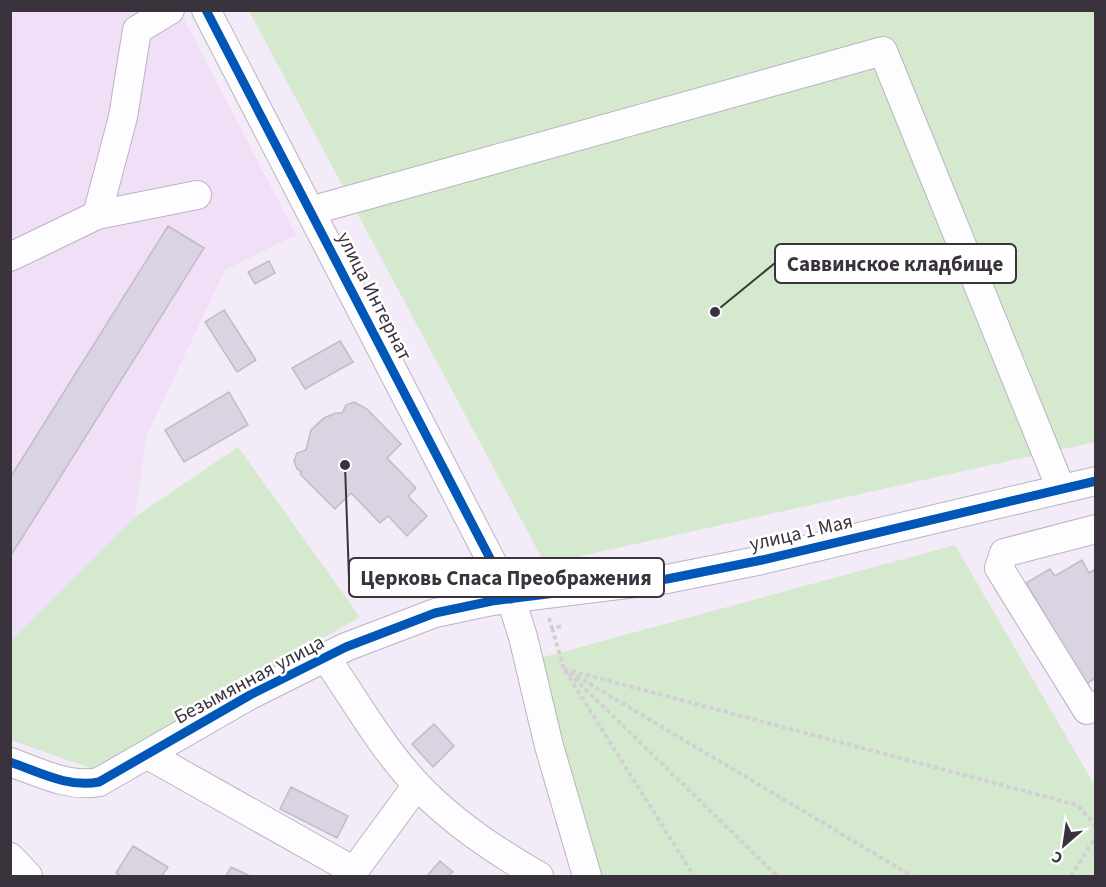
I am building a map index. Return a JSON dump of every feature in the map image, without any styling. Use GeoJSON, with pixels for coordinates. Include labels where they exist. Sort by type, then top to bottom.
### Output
{"type":"FeatureCollection","features":[{"type":"Feature","properties":{"kind":"street"},"geometry":{"type":"LineString","coordinates":[[97,215],[123,117],[137,30],[170,10]]}},
{"type":"Feature","properties":{"kind":"street","name":"улица Интернат"},"geometry":{"type":"LineString","coordinates":[[206,10],[511,599],[523,637],[549,746],[587,876]]}},
{"type":"Feature","properties":{"kind":"street"},"geometry":{"type":"LineString","coordinates":[[310,211],[883,51],[1061,489]]}},
{"type":"Feature","properties":{"kind":"street"},"geometry":{"type":"LineString","coordinates":[[10,257],[97,215],[197,195]]}},
{"type":"Feature","properties":{"kind":"street","name":"улица 1 Мая"},"geometry":{"type":"LineString","coordinates":[[511,599],[602,589],[678,577],[1095,480]]}},
{"type":"Feature","properties":{"kind":"street"},"geometry":{"type":"LineString","coordinates":[[1095,529],[1004,553],[999,568],[1064,660],[1087,711],[1095,705]]}},
{"type":"Feature","properties":{"kind":"street","name":"Безымянная улица"},"geometry":{"type":"LineString","coordinates":[[10,762],[68,783],[84,785],[99,782],[250,695],[326,658],[435,613],[511,599]]}},
{"type":"Feature","properties":{"kind":"street"},"geometry":{"type":"LineString","coordinates":[[326,658],[386,745],[417,785],[492,850],[539,876]]}},
{"type":"Feature","properties":{"kind":"street"},"geometry":{"type":"LineString","coordinates":[[148,755],[354,871],[417,785]]}},
{"type":"Feature","properties":{"kind":"street"},"geometry":{"type":"LineString","coordinates":[[10,857],[28,876]]}},
{"type":"Feature","properties":{"kind":"path"},"geometry":{"type":"LineString","coordinates":[[552,628],[564,669],[694,876]]}},
{"type":"Feature","properties":{"kind":"path"},"geometry":{"type":"LineString","coordinates":[[564,669],[1077,805],[1095,826]]}},
{"type":"Feature","properties":{"kind":"path"},"geometry":{"type":"LineString","coordinates":[[564,669],[777,876]]}},
{"type":"Feature","properties":{"kind":"path"},"geometry":{"type":"LineString","coordinates":[[564,669],[912,876]]}},
{"type":"Feature","properties":{"kind":"path"},"geometry":{"type":"LineString","coordinates":[[1071,876],[1095,836]]}},
{"type":"Feature","properties":{"kind":"shaded area"},"geometry":{"type":"Polygon","coordinates":[[[11,11],[180,11],[296,235],[225,270],[146,437],[135,517],[11,641],[11,11]]]}},
{"type":"Feature","properties":{"kind":"green space"},"geometry":{"type":"Polygon","coordinates":[[[249,11],[1095,11],[1095,442],[545,564],[249,11]]]}},
{"type":"Feature","properties":{"kind":"green space"},"geometry":{"type":"Polygon","coordinates":[[[238,447],[360,617],[93,769],[11,740],[11,641],[135,517],[238,447]]]}},
{"type":"Feature","properties":{"kind":"green space"},"geometry":{"type":"Polygon","coordinates":[[[955,545],[1095,786],[1095,876],[587,876],[529,661],[955,545]]]}},
{"type":"Feature","properties":{"kind":"building"},"geometry":{"type":"Polygon","coordinates":[[[168,226],[204,248],[10,557],[10,478],[168,226]]]}},
{"type":"Feature","properties":{"kind":"building"},"geometry":{"type":"Polygon","coordinates":[[[269,261],[275,273],[255,284],[248,272],[269,261]]]}},
{"type":"Feature","properties":{"kind":"building"},"geometry":{"type":"Polygon","coordinates":[[[224,310],[256,360],[237,372],[205,322],[224,310]]]}},
{"type":"Feature","properties":{"kind":"building"},"geometry":{"type":"Polygon","coordinates":[[[340,341],[353,362],[305,389],[292,368],[340,341]]]}},
{"type":"Feature","properties":{"kind":"building"},"geometry":{"type":"Polygon","coordinates":[[[229,392],[248,425],[184,462],[165,430],[229,392]]]}},
{"type":"Feature","properties":{"kind":"building"},"geometry":{"type":"Polygon","coordinates":[[[354,402],[367,409],[401,444],[387,458],[416,488],[408,496],[427,516],[407,536],[388,516],[380,523],[351,493],[335,509],[297,469],[294,461],[297,453],[306,450],[311,430],[324,418],[342,413],[346,405],[354,402]]]}},
{"type":"Feature","properties":{"kind":"building"},"geometry":{"type":"Polygon","coordinates":[[[1082,560],[1089,573],[1096,569],[1096,678],[1086,684],[1026,583],[1050,569],[1055,576],[1082,560]]]}},
{"type":"Feature","properties":{"kind":"building"},"geometry":{"type":"Polygon","coordinates":[[[434,724],[454,746],[433,767],[412,744],[434,724]]]}},
{"type":"Feature","properties":{"kind":"building"},"geometry":{"type":"Polygon","coordinates":[[[291,787],[348,816],[337,838],[280,809],[291,787]]]}},
{"type":"Feature","properties":{"kind":"building"},"geometry":{"type":"Polygon","coordinates":[[[133,846],[168,867],[162,876],[122,876],[116,873],[133,846]]]}},
{"type":"Feature","properties":{"kind":"building"},"geometry":{"type":"Polygon","coordinates":[[[440,861],[453,872],[448,876],[427,876],[440,861]]]}},
{"type":"Feature","properties":{"kind":"building"},"geometry":{"type":"Polygon","coordinates":[[[231,867],[250,876],[226,876],[231,867]]]}},
{"type":"Feature","properties":{"kind":"cycle path"},"geometry":{"type":"LineString","coordinates":[[206,10],[511,599]]}},
{"type":"Feature","properties":{"kind":"cycle path"},"geometry":{"type":"LineString","coordinates":[[10,762],[65,781],[99,782],[250,695],[346,647],[435,613],[492,601],[667,579],[762,560],[1096,481]]}},
{"type":"Feature","properties":{"kind":"place","name":"Саввинское кладбище"},"geometry":{"type":"Point","coordinates":[715,312]}},
{"type":"Feature","properties":{"kind":"place","name":"Церковь Спаса Преображения"},"geometry":{"type":"Point","coordinates":[345,465]}}]}
